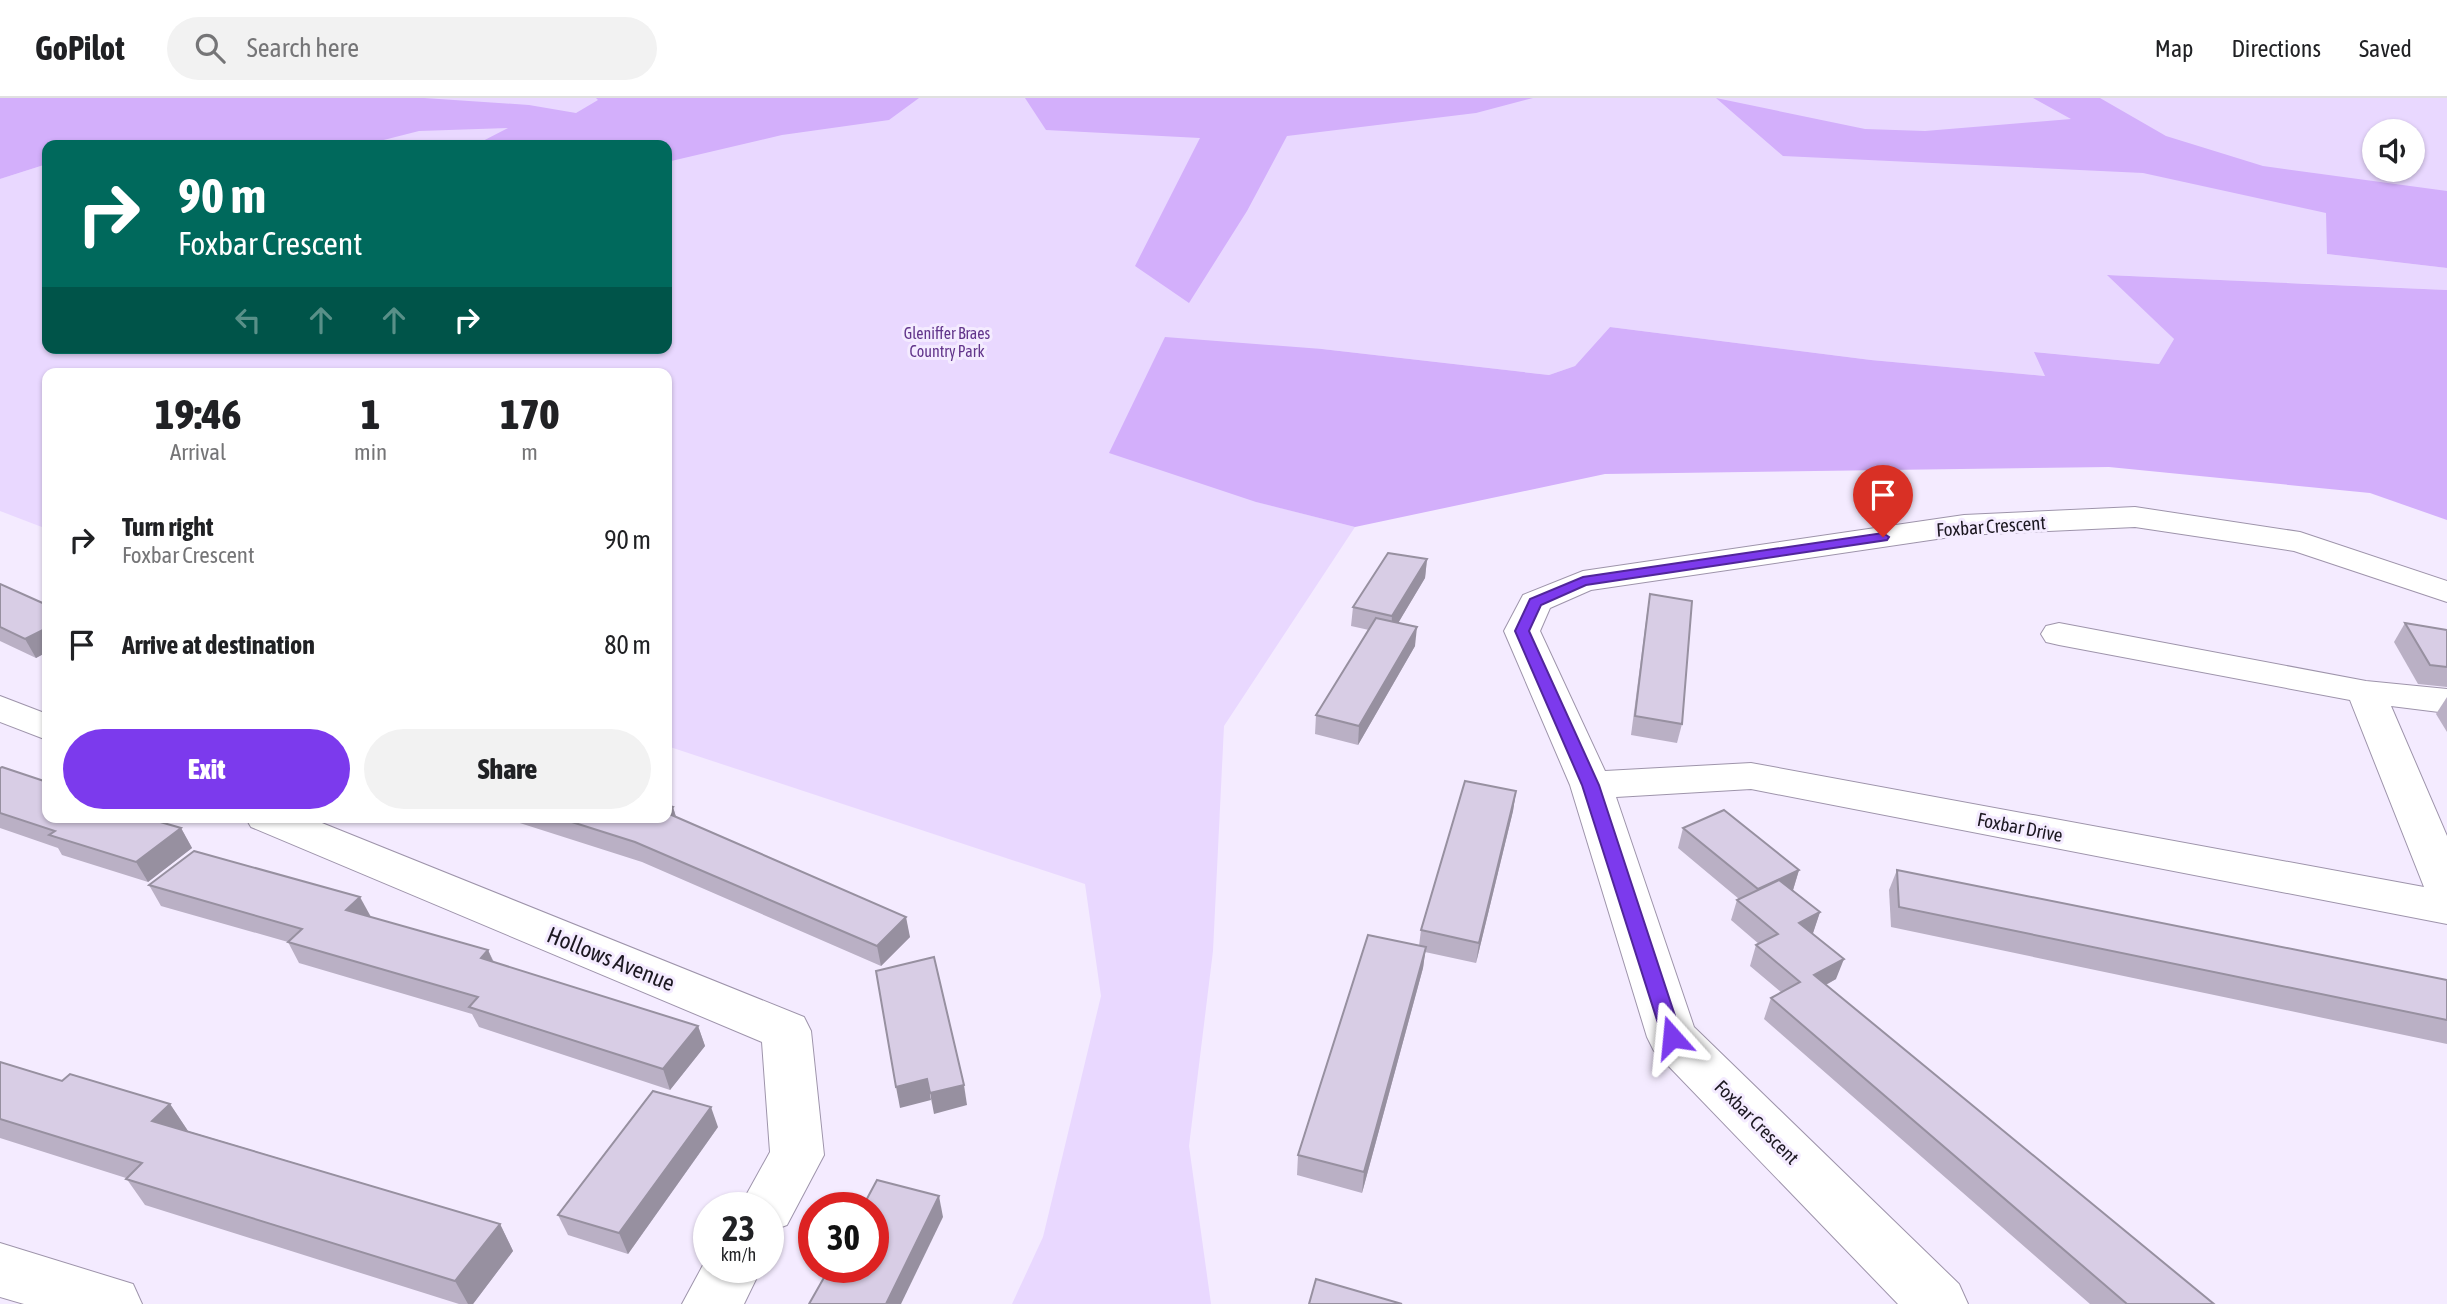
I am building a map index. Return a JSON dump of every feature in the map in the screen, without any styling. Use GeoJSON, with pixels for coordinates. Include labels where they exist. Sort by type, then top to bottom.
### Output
{"type":"FeatureCollection","features":[{"type":"Feature","properties":{"kind":"street","name":"Foxbar Crescent"},"geometry":{"type":"LineString","coordinates":[[1938,1304],[1672,1037],[1591,785],[1522,631],[1535,602],[1583,581],[1964,525],[2135,517],[2300,542],[2447,592]]}},
{"type":"Feature","properties":{"kind":"street"},"geometry":{"type":"LineString","coordinates":[[2059,634],[2366,692],[2447,701]]}},
{"type":"Feature","properties":{"kind":"street"},"geometry":{"type":"LineString","coordinates":[[2366,692],[2447,888]]}},
{"type":"Feature","properties":{"kind":"street"},"geometry":{"type":"LineString","coordinates":[[0,708],[42,726]]}},
{"type":"Feature","properties":{"kind":"street","name":"Foxbar Drive"},"geometry":{"type":"LineString","coordinates":[[1591,785],[1751,776],[2447,908]]}},
{"type":"Feature","properties":{"kind":"street","name":"Hollows Avenue"},"geometry":{"type":"LineString","coordinates":[[281,823],[786,1031],[797,1155],[776,1192]]}},
{"type":"Feature","properties":{"kind":"street"},"geometry":{"type":"LineString","coordinates":[[0,1270],[112,1304]]}},
{"type":"Feature","properties":{"kind":"street"},"geometry":{"type":"LineString","coordinates":[[712,1304],[724,1283]]}},
{"type":"Feature","properties":{"kind":"green space","name":"Gleniffer Braes Country Park"},"geometry":{"type":"Polygon","coordinates":[[[98,98],[2447,98],[2447,236],[2327,254],[2447,268],[2447,290],[2109,275],[2174,339],[2159,364],[2035,352],[2046,376],[1871,360],[1610,327],[1575,366],[1549,375],[1322,349],[1257,502],[1355,527],[1224,726],[1213,951],[1189,1146],[1211,1304],[1012,1304],[1043,1237],[1101,996],[1085,884],[672,748],[672,368],[42,368],[42,527],[0,511],[0,179],[42,166],[42,354],[672,354],[672,140],[122,140],[171,125],[98,98]]]}},
{"type":"Feature","properties":{"kind":"shaded area"},"geometry":{"type":"Polygon","coordinates":[[[0,98],[424,98],[529,105],[576,113],[598,100],[596,98],[919,98],[889,120],[782,135],[672,161],[672,140],[485,140],[508,128],[419,131],[384,140],[42,140],[42,166],[0,179],[0,98]]]}},
{"type":"Feature","properties":{"kind":"shaded area"},"geometry":{"type":"Polygon","coordinates":[[[1025,98],[1533,98],[1476,113],[1287,136],[1247,211],[1189,303],[1135,266],[1200,138],[1046,130],[1025,98]]]}},
{"type":"Feature","properties":{"kind":"shaded area"},"geometry":{"type":"Polygon","coordinates":[[[1716,98],[1865,129],[1925,131],[2071,119],[2033,98],[2100,98],[2166,136],[2263,166],[2362,179],[2362,182],[2447,191],[2447,268],[2327,254],[2326,213],[2143,173],[1783,156],[1716,98]]]}},
{"type":"Feature","properties":{"kind":"shaded area"},"geometry":{"type":"Polygon","coordinates":[[[2107,275],[2447,290],[2447,520],[2370,493],[2109,467],[1605,474],[1355,527],[1256,502],[1109,453],[1165,337],[1322,349],[1549,375],[1575,366],[1610,327],[1871,360],[2045,376],[2034,352],[2159,364],[2174,339],[2107,275]]]}},
{"type":"Feature","properties":{"kind":"building"},"geometry":{"type":"Polygon","coordinates":[[[1388,553],[1427,559],[1392,616],[1353,607],[1388,553]]]}},
{"type":"Feature","properties":{"kind":"building"},"geometry":{"type":"Polygon","coordinates":[[[0,584],[42,603],[42,630],[25,639],[0,627],[0,584]]]}},
{"type":"Feature","properties":{"kind":"building"},"geometry":{"type":"Polygon","coordinates":[[[1650,594],[1692,601],[1682,724],[1635,716],[1650,594]]]}},
{"type":"Feature","properties":{"kind":"building"},"geometry":{"type":"Polygon","coordinates":[[[1376,618],[1417,627],[1359,726],[1316,715],[1376,618]]]}},
{"type":"Feature","properties":{"kind":"building"},"geometry":{"type":"Polygon","coordinates":[[[2405,623],[2447,630],[2447,667],[2430,665],[2405,623]]]}},
{"type":"Feature","properties":{"kind":"building"},"geometry":{"type":"Polygon","coordinates":[[[0,768],[42,780],[42,823],[164,823],[181,828],[136,862],[49,835],[55,831],[0,813],[0,768]]]}},
{"type":"Feature","properties":{"kind":"building"},"geometry":{"type":"Polygon","coordinates":[[[1465,781],[1516,791],[1479,943],[1421,930],[1465,781]]]}},
{"type":"Feature","properties":{"kind":"building"},"geometry":{"type":"Polygon","coordinates":[[[1724,810],[1799,870],[1758,889],[1683,828],[1724,810]]]}},
{"type":"Feature","properties":{"kind":"building"},"geometry":{"type":"Polygon","coordinates":[[[672,815],[906,917],[877,946],[635,842],[575,823],[672,823],[672,815]]]}},
{"type":"Feature","properties":{"kind":"building"},"geometry":{"type":"Polygon","coordinates":[[[194,851],[360,897],[346,910],[488,950],[481,958],[698,1026],[663,1069],[469,1007],[478,997],[288,942],[302,929],[149,885],[194,851]]]}},
{"type":"Feature","properties":{"kind":"building"},"geometry":{"type":"Polygon","coordinates":[[[1897,870],[2447,980],[2447,1020],[1899,907],[1897,870]]]}},
{"type":"Feature","properties":{"kind":"building"},"geometry":{"type":"Polygon","coordinates":[[[1779,880],[1820,912],[1799,923],[1844,959],[1814,975],[2214,1304],[2127,1304],[1771,998],[1800,982],[1756,945],[1778,934],[1737,900],[1779,880]]]}},
{"type":"Feature","properties":{"kind":"building"},"geometry":{"type":"Polygon","coordinates":[[[1368,935],[1426,947],[1364,1172],[1298,1155],[1368,935]]]}},
{"type":"Feature","properties":{"kind":"building"},"geometry":{"type":"Polygon","coordinates":[[[934,957],[964,1085],[930,1093],[927,1079],[896,1087],[876,971],[934,957]]]}},
{"type":"Feature","properties":{"kind":"building"},"geometry":{"type":"Polygon","coordinates":[[[0,1062],[62,1081],[70,1074],[170,1104],[152,1121],[500,1224],[455,1281],[126,1179],[142,1163],[0,1119],[0,1062]]]}},
{"type":"Feature","properties":{"kind":"building"},"geometry":{"type":"Polygon","coordinates":[[[653,1091],[711,1107],[619,1233],[558,1215],[653,1091]]]}},
{"type":"Feature","properties":{"kind":"building"},"geometry":{"type":"Polygon","coordinates":[[[877,1180],[939,1196],[886,1304],[809,1304],[821,1283],[889,1283],[889,1192],[871,1192],[877,1180]]]}},
{"type":"Feature","properties":{"kind":"building"},"geometry":{"type":"Polygon","coordinates":[[[1316,1279],[1402,1304],[1309,1304],[1316,1279]]]}},
{"type":"Feature","properties":{"kind":"route"},"geometry":{"type":"LineString","coordinates":[[1672,1037],[1591,785],[1522,631],[1535,602],[1583,581],[1883,537]]}}]}
